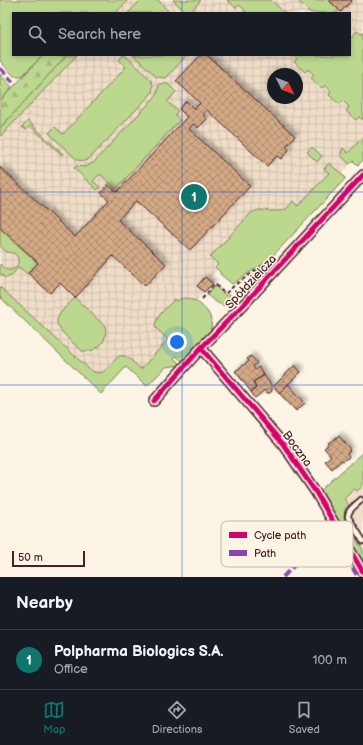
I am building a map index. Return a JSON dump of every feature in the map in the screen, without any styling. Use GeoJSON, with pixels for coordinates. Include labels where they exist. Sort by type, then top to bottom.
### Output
{"type":"FeatureCollection","features":[{"type":"Feature","properties":{"kind":"street","name":"Spółdzielcza"},"geometry":{"type":"LineString","coordinates":[[154,401],[201,348],[245,303],[363,175]]}},
{"type":"Feature","properties":{"kind":"street","name":"Boczna"},"geometry":{"type":"LineString","coordinates":[[201,348],[283,444],[315,491],[333,521]]}},
{"type":"Feature","properties":{"kind":"street","name":"Boczna"},"geometry":{"type":"LineString","coordinates":[[353,555],[363,572]]}},
{"type":"Feature","properties":{"kind":"lane"},"geometry":{"type":"LineString","coordinates":[[350,521],[348,514],[350,510],[361,500]]}},
{"type":"Feature","properties":{"kind":"lane"},"geometry":{"type":"LineString","coordinates":[[353,525],[363,541]]}},
{"type":"Feature","properties":{"kind":"path"},"geometry":{"type":"LineString","coordinates":[[202,299],[215,284],[225,294],[233,286],[269,262],[274,256]]}},
{"type":"Feature","properties":{"kind":"shaded area"},"geometry":{"type":"Polygon","coordinates":[[[118,0],[363,0],[363,160],[358,165],[353,161],[341,174],[345,179],[306,221],[303,219],[216,268],[218,270],[210,277],[215,281],[196,301],[195,300],[190,305],[177,355],[146,386],[126,367],[101,394],[0,297],[0,128],[66,56],[351,56],[351,12],[107,12],[118,0]]]}},
{"type":"Feature","properties":{"kind":"shaded area"},"geometry":{"type":"Polygon","coordinates":[[[363,452],[363,554],[353,537],[353,521],[344,521],[324,488],[363,452]]]}},
{"type":"Feature","properties":{"kind":"green space"},"geometry":{"type":"Polygon","coordinates":[[[0,0],[128,0],[117,12],[12,12],[12,56],[42,56],[22,76],[14,76],[0,61],[0,0]]]}},
{"type":"Feature","properties":{"kind":"green space"},"geometry":{"type":"Polygon","coordinates":[[[141,0],[158,0],[169,12],[129,12],[141,0]]]}},
{"type":"Feature","properties":{"kind":"green space"},"geometry":{"type":"Polygon","coordinates":[[[173,0],[201,0],[193,9],[197,12],[186,12],[173,0]]]}},
{"type":"Feature","properties":{"kind":"green space"},"geometry":{"type":"Polygon","coordinates":[[[227,0],[271,0],[284,12],[245,12],[246,11],[239,5],[236,8],[227,0]]]}},
{"type":"Feature","properties":{"kind":"green space"},"geometry":{"type":"Polygon","coordinates":[[[297,0],[328,0],[338,9],[338,12],[310,12],[297,0]]]}},
{"type":"Feature","properties":{"kind":"green space"},"geometry":{"type":"Polygon","coordinates":[[[357,31],[361,34],[363,33],[363,120],[359,117],[356,120],[346,111],[349,107],[343,101],[339,104],[329,95],[331,91],[325,85],[322,88],[311,78],[314,75],[308,69],[305,72],[303,68],[301,68],[294,62],[297,59],[294,56],[351,56],[351,38],[357,31]]]}},
{"type":"Feature","properties":{"kind":"green space"},"geometry":{"type":"Polygon","coordinates":[[[42,56],[66,56],[0,128],[0,101],[42,56]]]}},
{"type":"Feature","properties":{"kind":"green space"},"geometry":{"type":"Polygon","coordinates":[[[66,56],[76,56],[0,137],[0,128],[66,56]]]}},
{"type":"Feature","properties":{"kind":"green space"},"geometry":{"type":"Polygon","coordinates":[[[122,56],[126,56],[151,80],[153,85],[152,93],[89,159],[85,161],[77,160],[49,133],[55,127],[63,134],[126,67],[119,60],[122,56]]]}},
{"type":"Feature","properties":{"kind":"green space"},"geometry":{"type":"Polygon","coordinates":[[[134,56],[186,56],[166,78],[157,77],[134,56]]]}},
{"type":"Feature","properties":{"kind":"green space"},"geometry":{"type":"Polygon","coordinates":[[[0,74],[12,87],[0,101],[0,74]]]}},
{"type":"Feature","properties":{"kind":"green space"},"geometry":{"type":"Polygon","coordinates":[[[159,84],[168,84],[176,92],[167,102],[178,111],[175,115],[180,120],[116,189],[100,174],[93,181],[100,187],[97,190],[74,168],[76,166],[85,167],[93,163],[154,98],[157,94],[159,84]]]}},
{"type":"Feature","properties":{"kind":"green space"},"geometry":{"type":"Polygon","coordinates":[[[28,121],[63,154],[62,155],[30,126],[26,130],[22,127],[28,121]]]}},
{"type":"Feature","properties":{"kind":"green space"},"geometry":{"type":"Polygon","coordinates":[[[363,137],[363,160],[358,165],[353,161],[350,164],[342,157],[341,153],[343,148],[348,153],[363,137]]]}},
{"type":"Feature","properties":{"kind":"green space"},"geometry":{"type":"Polygon","coordinates":[[[312,147],[322,156],[317,162],[307,152],[312,147]]]}},
{"type":"Feature","properties":{"kind":"green space"},"geometry":{"type":"Polygon","coordinates":[[[329,163],[345,177],[345,179],[269,260],[232,284],[220,274],[215,267],[218,264],[210,257],[250,214],[258,210],[281,211],[286,209],[293,201],[298,206],[329,173],[324,169],[329,163]]]}},
{"type":"Feature","properties":{"kind":"green space"},"geometry":{"type":"Polygon","coordinates":[[[0,228],[38,263],[27,274],[19,267],[11,276],[6,278],[0,274],[0,264],[7,270],[11,270],[17,266],[18,259],[16,255],[7,252],[0,246],[0,228]]]}},
{"type":"Feature","properties":{"kind":"green space"},"geometry":{"type":"Polygon","coordinates":[[[215,286],[226,296],[229,294],[234,301],[232,304],[225,306],[222,305],[207,295],[215,286]]]}},
{"type":"Feature","properties":{"kind":"green space"},"geometry":{"type":"Polygon","coordinates":[[[0,287],[90,370],[97,373],[103,372],[119,356],[129,358],[141,369],[168,340],[155,327],[157,319],[165,308],[175,299],[177,301],[186,298],[195,300],[203,307],[210,316],[211,331],[183,362],[176,356],[174,358],[181,365],[166,367],[147,386],[126,367],[101,394],[0,297],[0,287]]]}},
{"type":"Feature","properties":{"kind":"green space"},"geometry":{"type":"Polygon","coordinates":[[[75,298],[105,326],[105,337],[101,345],[92,350],[82,351],[63,332],[58,324],[57,320],[60,314],[75,298]]]}},
{"type":"Feature","properties":{"kind":"green space"},"geometry":{"type":"Polygon","coordinates":[[[363,452],[363,486],[357,491],[354,489],[344,499],[349,505],[345,509],[344,518],[346,521],[336,521],[319,492],[363,452]]]}},
{"type":"Feature","properties":{"kind":"green space"},"geometry":{"type":"Polygon","coordinates":[[[353,533],[363,550],[363,565],[353,548],[353,533]]]}},
{"type":"Feature","properties":{"kind":"building"},"geometry":{"type":"Polygon","coordinates":[[[329,0],[352,0],[341,12],[329,0]]]}},
{"type":"Feature","properties":{"kind":"building"},"geometry":{"type":"Polygon","coordinates":[[[200,56],[208,56],[295,136],[286,146],[289,150],[281,159],[277,156],[267,166],[207,110],[202,114],[207,119],[198,128],[193,124],[189,129],[250,186],[190,250],[136,201],[118,220],[166,264],[145,286],[113,256],[75,298],[60,283],[50,293],[28,273],[38,263],[0,228],[0,167],[75,237],[109,200],[101,193],[108,185],[117,192],[187,117],[179,109],[186,101],[194,109],[200,103],[176,81],[200,56]]]}},
{"type":"Feature","properties":{"kind":"building"},"geometry":{"type":"Polygon","coordinates":[[[205,277],[213,284],[204,292],[197,286],[205,277]]]}},
{"type":"Feature","properties":{"kind":"building"},"geometry":{"type":"Polygon","coordinates":[[[251,356],[257,363],[253,366],[255,370],[259,367],[264,375],[253,382],[256,388],[251,392],[235,371],[249,361],[247,359],[251,356]]]}},
{"type":"Feature","properties":{"kind":"building"},"geometry":{"type":"Polygon","coordinates":[[[295,365],[301,372],[279,393],[274,386],[295,365]]]}},
{"type":"Feature","properties":{"kind":"building"},"geometry":{"type":"Polygon","coordinates":[[[264,375],[272,386],[272,391],[267,393],[265,390],[255,398],[251,392],[256,388],[253,382],[264,375]]]}},
{"type":"Feature","properties":{"kind":"building"},"geometry":{"type":"Polygon","coordinates":[[[288,384],[305,403],[296,411],[279,393],[288,384]]]}},
{"type":"Feature","properties":{"kind":"building"},"geometry":{"type":"Polygon","coordinates":[[[339,436],[351,450],[347,454],[349,457],[343,461],[342,460],[332,469],[325,461],[331,456],[324,448],[329,444],[328,443],[339,436]]]}},
{"type":"Feature","properties":{"kind":"marked path"},"geometry":{"type":"LineString","coordinates":[[0,68],[13,82]]}},
{"type":"Feature","properties":{"kind":"marked path"},"geometry":{"type":"LineString","coordinates":[[283,577],[293,567]]}},
{"type":"Feature","properties":{"kind":"marked path"},"geometry":{"type":"LineString","coordinates":[[352,567],[358,577]]}},
{"type":"Feature","properties":{"kind":"cycle path"},"geometry":{"type":"LineString","coordinates":[[154,401],[201,348],[245,303],[363,175]]}},
{"type":"Feature","properties":{"kind":"cycle path"},"geometry":{"type":"LineString","coordinates":[[201,348],[283,444],[315,491],[333,521]]}},
{"type":"Feature","properties":{"kind":"cycle path"},"geometry":{"type":"LineString","coordinates":[[353,555],[363,572]]}},
{"type":"Feature","properties":{"kind":"place","name":"Polpharma Biologics S.A."},"geometry":{"type":"Point","coordinates":[194,197]}}]}
